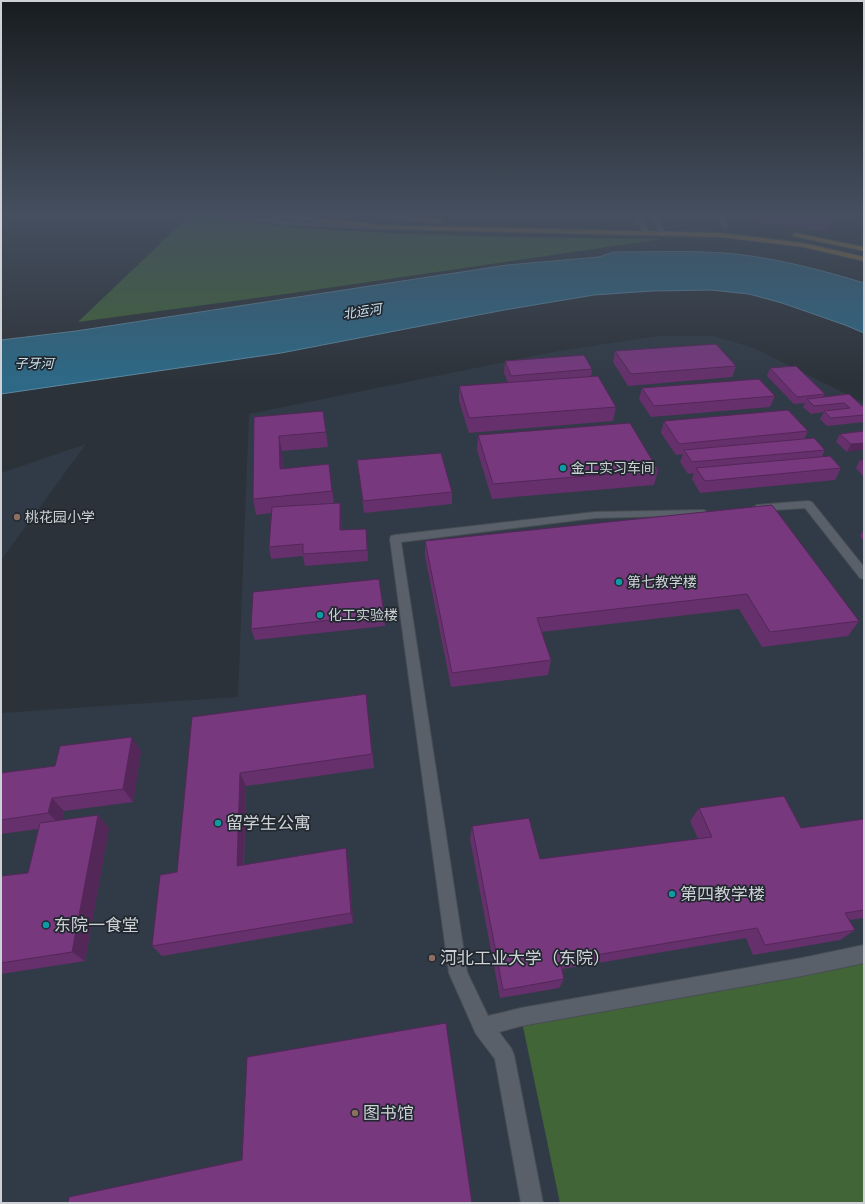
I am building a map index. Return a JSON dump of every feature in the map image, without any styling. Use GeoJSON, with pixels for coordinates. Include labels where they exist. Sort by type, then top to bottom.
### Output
{"type":"FeatureCollection","features":[{"type":"Feature","properties":{"kind":"street"},"geometry":{"type":"LineString","coordinates":[[746,509],[808,504],[864,576]]}},
{"type":"Feature","properties":{"kind":"street"},"geometry":{"type":"LineString","coordinates":[[532,1203],[504,1055],[483,1027],[458,973],[396,539],[595,515],[692,514],[715,512]]}},
{"type":"Feature","properties":{"kind":"street"},"geometry":{"type":"LineString","coordinates":[[483,1027],[521,1017],[864,954]]}},
{"type":"Feature","properties":{"kind":"shaded area","name":"河北工业大学（东院）"},"geometry":{"type":"Polygon","coordinates":[[[658,336],[713,336],[754,348],[864,403],[864,1203],[1,1203],[1,713],[238,697],[249,414],[559,351],[658,336]]]}},
{"type":"Feature","properties":{"kind":"shaded area","name":"桃花园小学"},"geometry":{"type":"Polygon","coordinates":[[[86,444],[1,560],[1,473],[86,444]]]}},
{"type":"Feature","properties":{"kind":"green space"},"geometry":{"type":"Polygon","coordinates":[[[132,270],[449,270],[293,293],[78,322],[132,270]]]}},
{"type":"Feature","properties":{"kind":"green space"},"geometry":{"type":"Polygon","coordinates":[[[864,956],[864,1203],[560,1203],[521,1017],[864,956]]]}},
{"type":"Feature","properties":{"kind":"water","name":"子牙河"},"geometry":{"type":"Polygon","coordinates":[[[473,270],[817,270],[864,283],[864,333],[782,303],[749,294],[711,290],[652,291],[594,295],[504,310],[281,353],[1,394],[1,340],[76,331],[473,270]]]}},
{"type":"Feature","properties":{"kind":"building"},"geometry":{"type":"Polygon","coordinates":[[[716,344],[736,366],[631,374],[615,351],[716,344]]]}},
{"type":"Feature","properties":{"kind":"building"},"geometry":{"type":"Polygon","coordinates":[[[584,355],[592,369],[511,376],[505,361],[584,355]]]}},
{"type":"Feature","properties":{"kind":"building"},"geometry":{"type":"Polygon","coordinates":[[[796,366],[825,394],[797,397],[770,368],[796,366]]]}},
{"type":"Feature","properties":{"kind":"building"},"geometry":{"type":"Polygon","coordinates":[[[598,376],[616,407],[469,418],[459,386],[598,376]]]}},
{"type":"Feature","properties":{"kind":"building"},"geometry":{"type":"Polygon","coordinates":[[[759,379],[775,396],[654,406],[642,388],[759,379]]]}},
{"type":"Feature","properties":{"kind":"building"},"geometry":{"type":"Polygon","coordinates":[[[849,394],[862,406],[864,405],[864,415],[831,418],[824,411],[850,408],[844,403],[814,406],[807,399],[849,394]]]}},
{"type":"Feature","properties":{"kind":"building"},"geometry":{"type":"Polygon","coordinates":[[[788,410],[808,431],[679,444],[664,421],[788,410]]]}},
{"type":"Feature","properties":{"kind":"building"},"geometry":{"type":"Polygon","coordinates":[[[323,411],[326,432],[279,436],[280,469],[329,464],[332,491],[253,499],[254,417],[323,411]]]}},
{"type":"Feature","properties":{"kind":"building","name":"金工实习车间"},"geometry":{"type":"Polygon","coordinates":[[[630,423],[658,470],[493,484],[478,435],[630,423]]]}},
{"type":"Feature","properties":{"kind":"building"},"geometry":{"type":"Polygon","coordinates":[[[864,431],[864,443],[851,444],[840,434],[864,431]]]}},
{"type":"Feature","properties":{"kind":"building"},"geometry":{"type":"Polygon","coordinates":[[[814,438],[825,450],[692,462],[684,450],[814,438]]]}},
{"type":"Feature","properties":{"kind":"building"},"geometry":{"type":"Polygon","coordinates":[[[441,453],[452,492],[363,501],[357,460],[441,453]]]}},
{"type":"Feature","properties":{"kind":"building"},"geometry":{"type":"Polygon","coordinates":[[[830,456],[841,468],[705,481],[696,468],[830,456]]]}},
{"type":"Feature","properties":{"kind":"building"},"geometry":{"type":"Polygon","coordinates":[[[340,503],[340,530],[366,529],[367,550],[303,554],[303,544],[269,547],[272,507],[340,503]]]}},
{"type":"Feature","properties":{"kind":"building","name":"第七教学楼"},"geometry":{"type":"Polygon","coordinates":[[[772,505],[859,621],[770,632],[747,594],[537,618],[551,660],[452,673],[425,541],[772,505]]]}},
{"type":"Feature","properties":{"kind":"building","name":"化工实验楼"},"geometry":{"type":"Polygon","coordinates":[[[379,579],[384,614],[251,629],[253,592],[379,579]]]}},
{"type":"Feature","properties":{"kind":"building","name":"留学生公寓"},"geometry":{"type":"Polygon","coordinates":[[[366,694],[372,754],[240,773],[237,866],[346,848],[351,913],[152,946],[160,875],[177,872],[192,717],[366,694]]]}},
{"type":"Feature","properties":{"kind":"building"},"geometry":{"type":"Polygon","coordinates":[[[132,737],[123,789],[52,798],[48,813],[1,820],[1,773],[55,766],[60,746],[132,737]]]}},
{"type":"Feature","properties":{"kind":"building","name":"第四教学楼"},"geometry":{"type":"Polygon","coordinates":[[[784,796],[801,828],[864,819],[864,910],[845,913],[855,930],[765,945],[757,928],[560,961],[564,979],[503,990],[472,826],[529,818],[540,859],[712,837],[699,808],[784,796]]]}},
{"type":"Feature","properties":{"kind":"building","name":"东院一食堂"},"geometry":{"type":"Polygon","coordinates":[[[98,815],[72,952],[1,963],[1,876],[28,873],[40,823],[98,815]]]}},
{"type":"Feature","properties":{"kind":"building","name":"图书馆"},"geometry":{"type":"Polygon","coordinates":[[[446,1023],[472,1203],[68,1203],[69,1197],[242,1160],[247,1057],[446,1023]]]}},
{"type":"Feature","properties":{"kind":"place","name":"金工实习车间"},"geometry":{"type":"Point","coordinates":[563,468]}},
{"type":"Feature","properties":{"kind":"place","name":"桃花园小学"},"geometry":{"type":"Point","coordinates":[17,517]}},
{"type":"Feature","properties":{"kind":"place","name":"第七教学楼"},"geometry":{"type":"Point","coordinates":[619,582]}},
{"type":"Feature","properties":{"kind":"place","name":"化工实验楼"},"geometry":{"type":"Point","coordinates":[320,615]}},
{"type":"Feature","properties":{"kind":"place","name":"留学生公寓"},"geometry":{"type":"Point","coordinates":[218,823]}},
{"type":"Feature","properties":{"kind":"place","name":"第四教学楼"},"geometry":{"type":"Point","coordinates":[672,894]}},
{"type":"Feature","properties":{"kind":"place","name":"东院一食堂"},"geometry":{"type":"Point","coordinates":[46,925]}},
{"type":"Feature","properties":{"kind":"place","name":"河北工业大学（东院）"},"geometry":{"type":"Point","coordinates":[432,958]}},
{"type":"Feature","properties":{"kind":"place","name":"图书馆"},"geometry":{"type":"Point","coordinates":[355,1113]}},
{"type":"Feature","properties":{"kind":"water label","name":"北运河"},"geometry":{"type":"Point","coordinates":[362,311]}}]}
